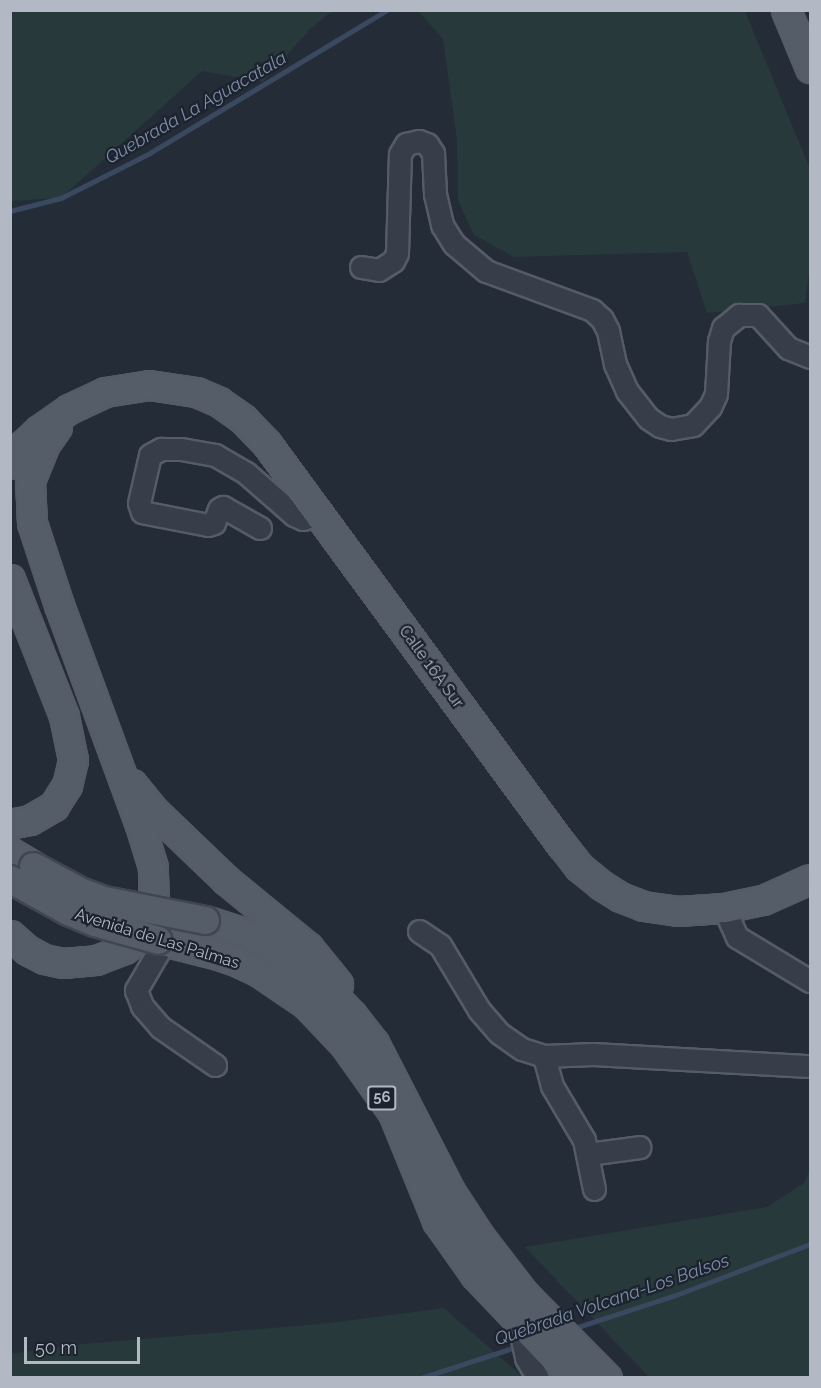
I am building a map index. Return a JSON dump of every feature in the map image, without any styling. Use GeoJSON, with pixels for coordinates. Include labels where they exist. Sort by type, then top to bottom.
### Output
{"type":"FeatureCollection","features":[{"type":"Feature","properties":{"kind":"main road"},"geometry":{"type":"LineString","coordinates":[[786,10],[809,63]]}},
{"type":"Feature","properties":{"kind":"main road","name":"Calle 16A Sur"},"geometry":{"type":"LineString","coordinates":[[10,464],[24,444],[39,430],[69,409],[95,396],[126,387],[149,385],[196,392],[219,402],[243,419],[267,444],[579,867],[620,897],[643,906],[678,910],[724,908],[764,900],[810,879]]}},
{"type":"Feature","properties":{"kind":"main road","name":"Calle 16A Sur"},"geometry":{"type":"LineString","coordinates":[[10,935],[27,950],[44,959],[80,963],[124,950],[143,931],[154,902],[153,867],[122,771],[58,605],[32,524],[28,499],[35,463],[69,409]]}},
{"type":"Feature","properties":{"kind":"main road"},"geometry":{"type":"LineString","coordinates":[[10,579],[64,716],[73,760],[67,785],[54,806],[30,820],[10,824]]}},
{"type":"Feature","properties":{"kind":"main road"},"geometry":{"type":"LineString","coordinates":[[122,771],[152,809],[226,880],[308,946],[337,983],[352,1015]]}},
{"type":"Feature","properties":{"kind":"main road","name":"Avenida de Las Palmas"},"geometry":{"type":"LineString","coordinates":[[10,852],[22,872],[69,912],[113,928],[238,962],[259,972],[306,1004],[344,1044],[393,1113],[437,1221],[476,1276],[527,1331],[590,1372]]}},
{"type":"Feature","properties":{"kind":"main road","name":"Avenida de Las Palmas"},"geometry":{"type":"LineString","coordinates":[[22,872],[104,900],[205,920],[239,931],[272,946],[325,987],[352,1015],[374,1043],[450,1191],[504,1269],[527,1331]]}},
{"type":"Feature","properties":{"kind":"lane"},"geometry":{"type":"LineString","coordinates":[[361,267],[379,270],[393,261],[397,253],[400,154],[406,144],[418,141],[427,144],[433,153],[435,194],[442,225],[454,244],[486,271],[592,310],[602,319],[608,331],[615,364],[627,391],[648,418],[660,426],[682,428],[693,425],[706,412],[716,394],[719,341],[723,328],[739,315],[758,315],[788,348],[810,357]]}},
{"type":"Feature","properties":{"kind":"lane"},"geometry":{"type":"LineString","coordinates":[[260,528],[223,507],[219,509],[214,523],[208,525],[142,512],[140,503],[150,455],[161,449],[182,449],[215,455],[246,473],[294,515],[303,519],[317,514]]}},
{"type":"Feature","properties":{"kind":"lane"},"geometry":{"type":"LineString","coordinates":[[724,908],[737,936],[810,981]]}},
{"type":"Feature","properties":{"kind":"lane"},"geometry":{"type":"LineString","coordinates":[[419,931],[440,945],[479,1010],[499,1034],[522,1049],[544,1056],[593,1054],[810,1066]]}},
{"type":"Feature","properties":{"kind":"lane"},"geometry":{"type":"LineString","coordinates":[[161,941],[136,990],[142,1006],[160,1027],[215,1065]]}},
{"type":"Feature","properties":{"kind":"lane"},"geometry":{"type":"LineString","coordinates":[[544,1056],[552,1086],[580,1131],[588,1154],[594,1189]]}},
{"type":"Feature","properties":{"kind":"lane"},"geometry":{"type":"LineString","coordinates":[[588,1154],[640,1147]]}},
{"type":"Feature","properties":{"kind":"lane"},"geometry":{"type":"LineString","coordinates":[[527,1331],[538,1377]]}},
{"type":"Feature","properties":{"kind":"shaded area"},"geometry":{"type":"Polygon","coordinates":[[[11,10],[332,11],[310,29],[263,82],[202,71],[61,198],[11,201],[11,10]]]}},
{"type":"Feature","properties":{"kind":"shaded area"},"geometry":{"type":"Polygon","coordinates":[[[418,11],[745,11],[810,169],[810,266],[805,303],[707,313],[687,252],[514,257],[474,235],[458,200],[457,140],[443,39],[418,11]]]}},
{"type":"Feature","properties":{"kind":"shaded area"},"geometry":{"type":"Polygon","coordinates":[[[810,1171],[810,1377],[649,1377],[525,1247],[767,1207],[804,1183],[810,1171]]]}},
{"type":"Feature","properties":{"kind":"shaded area"},"geometry":{"type":"Polygon","coordinates":[[[444,1308],[523,1377],[11,1377],[11,1354],[72,1345],[330,1323],[444,1308]]]}},
{"type":"Feature","properties":{"kind":"waterway","name":"Quebrada La Aguacatala"},"geometry":{"type":"LineString","coordinates":[[10,211],[61,198],[150,153],[387,10]]}},
{"type":"Feature","properties":{"kind":"waterway","name":"Quebrada Volcana-Los Balsos"},"geometry":{"type":"LineString","coordinates":[[572,1329],[676,1295],[810,1244]]}},
{"type":"Feature","properties":{"kind":"waterway","name":"Quebrada Volcana-Los Balsos"},"geometry":{"type":"LineString","coordinates":[[421,1378],[519,1346]]}}]}
